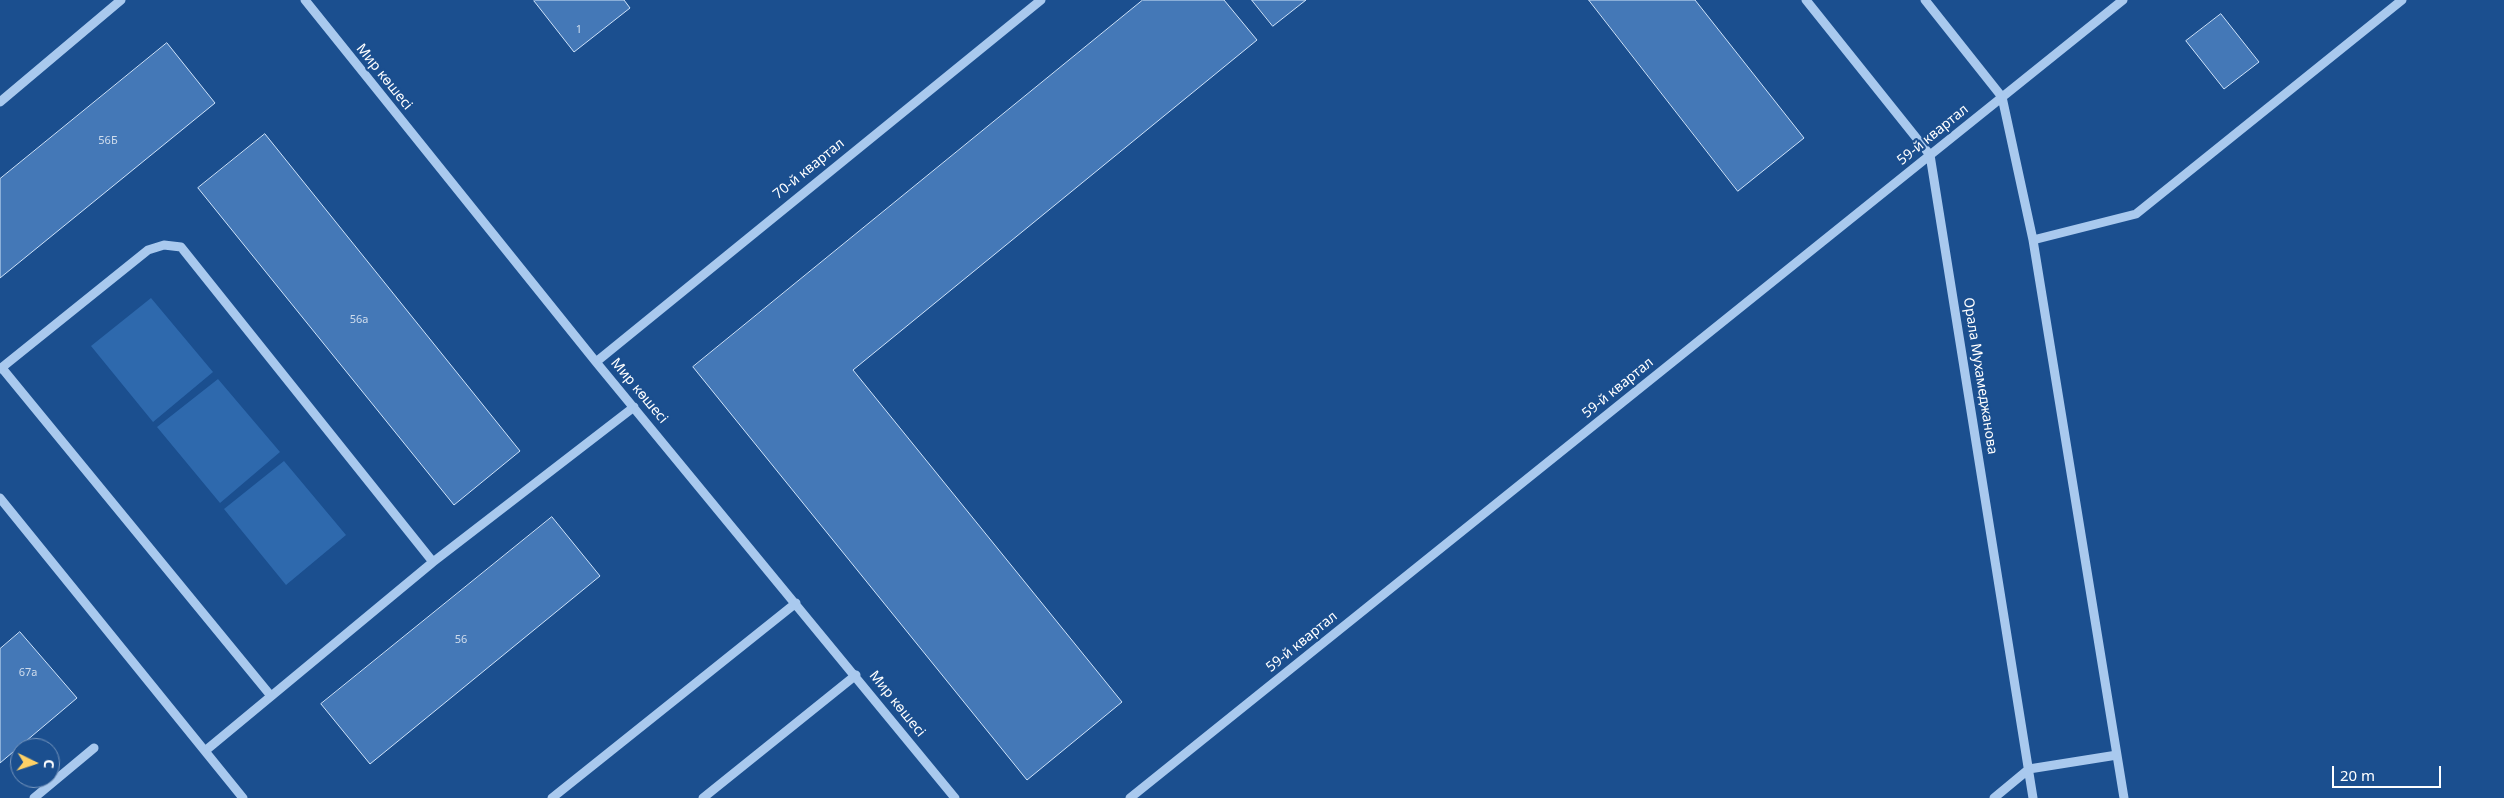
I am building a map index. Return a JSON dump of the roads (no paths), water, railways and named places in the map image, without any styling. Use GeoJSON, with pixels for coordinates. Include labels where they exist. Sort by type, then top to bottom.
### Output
{"type":"FeatureCollection","features":[{"type":"Feature","properties":{"kind":"street"},"geometry":{"type":"LineString","coordinates":[[0,102],[121,0]]}},
{"type":"Feature","properties":{"kind":"street","name":"Мир көшесі"},"geometry":{"type":"LineString","coordinates":[[305,0],[596,362],[856,675],[954,798]]}},
{"type":"Feature","properties":{"kind":"street","name":"70-й квартал"},"geometry":{"type":"LineString","coordinates":[[596,362],[1041,0]]}},
{"type":"Feature","properties":{"kind":"street","name":"Орала Мухамеджанова"},"geometry":{"type":"LineString","coordinates":[[1806,0],[1930,155],[2034,798]]}},
{"type":"Feature","properties":{"kind":"street"},"geometry":{"type":"LineString","coordinates":[[1925,0],[2002,97],[2033,240],[2124,798]]}},
{"type":"Feature","properties":{"kind":"street","name":"59-й квартал"},"geometry":{"type":"LineString","coordinates":[[1130,798],[2123,0]]}},
{"type":"Feature","properties":{"kind":"street"},"geometry":{"type":"LineString","coordinates":[[2033,240],[2136,214],[2402,0]]}},
{"type":"Feature","properties":{"kind":"street"},"geometry":{"type":"LineString","coordinates":[[271,696],[1,369],[148,250],[164,245],[182,248],[433,562]]}},
{"type":"Feature","properties":{"kind":"street"},"geometry":{"type":"LineString","coordinates":[[204,751],[433,562],[634,407]]}},
{"type":"Feature","properties":{"kind":"street"},"geometry":{"type":"LineString","coordinates":[[2,503],[243,798]]}},
{"type":"Feature","properties":{"kind":"street"},"geometry":{"type":"LineString","coordinates":[[552,798],[796,603]]}},
{"type":"Feature","properties":{"kind":"street"},"geometry":{"type":"LineString","coordinates":[[703,798],[856,675]]}},
{"type":"Feature","properties":{"kind":"street"},"geometry":{"type":"LineString","coordinates":[[34,798],[94,748]]}},
{"type":"Feature","properties":{"kind":"street"},"geometry":{"type":"LineString","coordinates":[[1994,798],[2029,769],[2117,755]]}}]}
